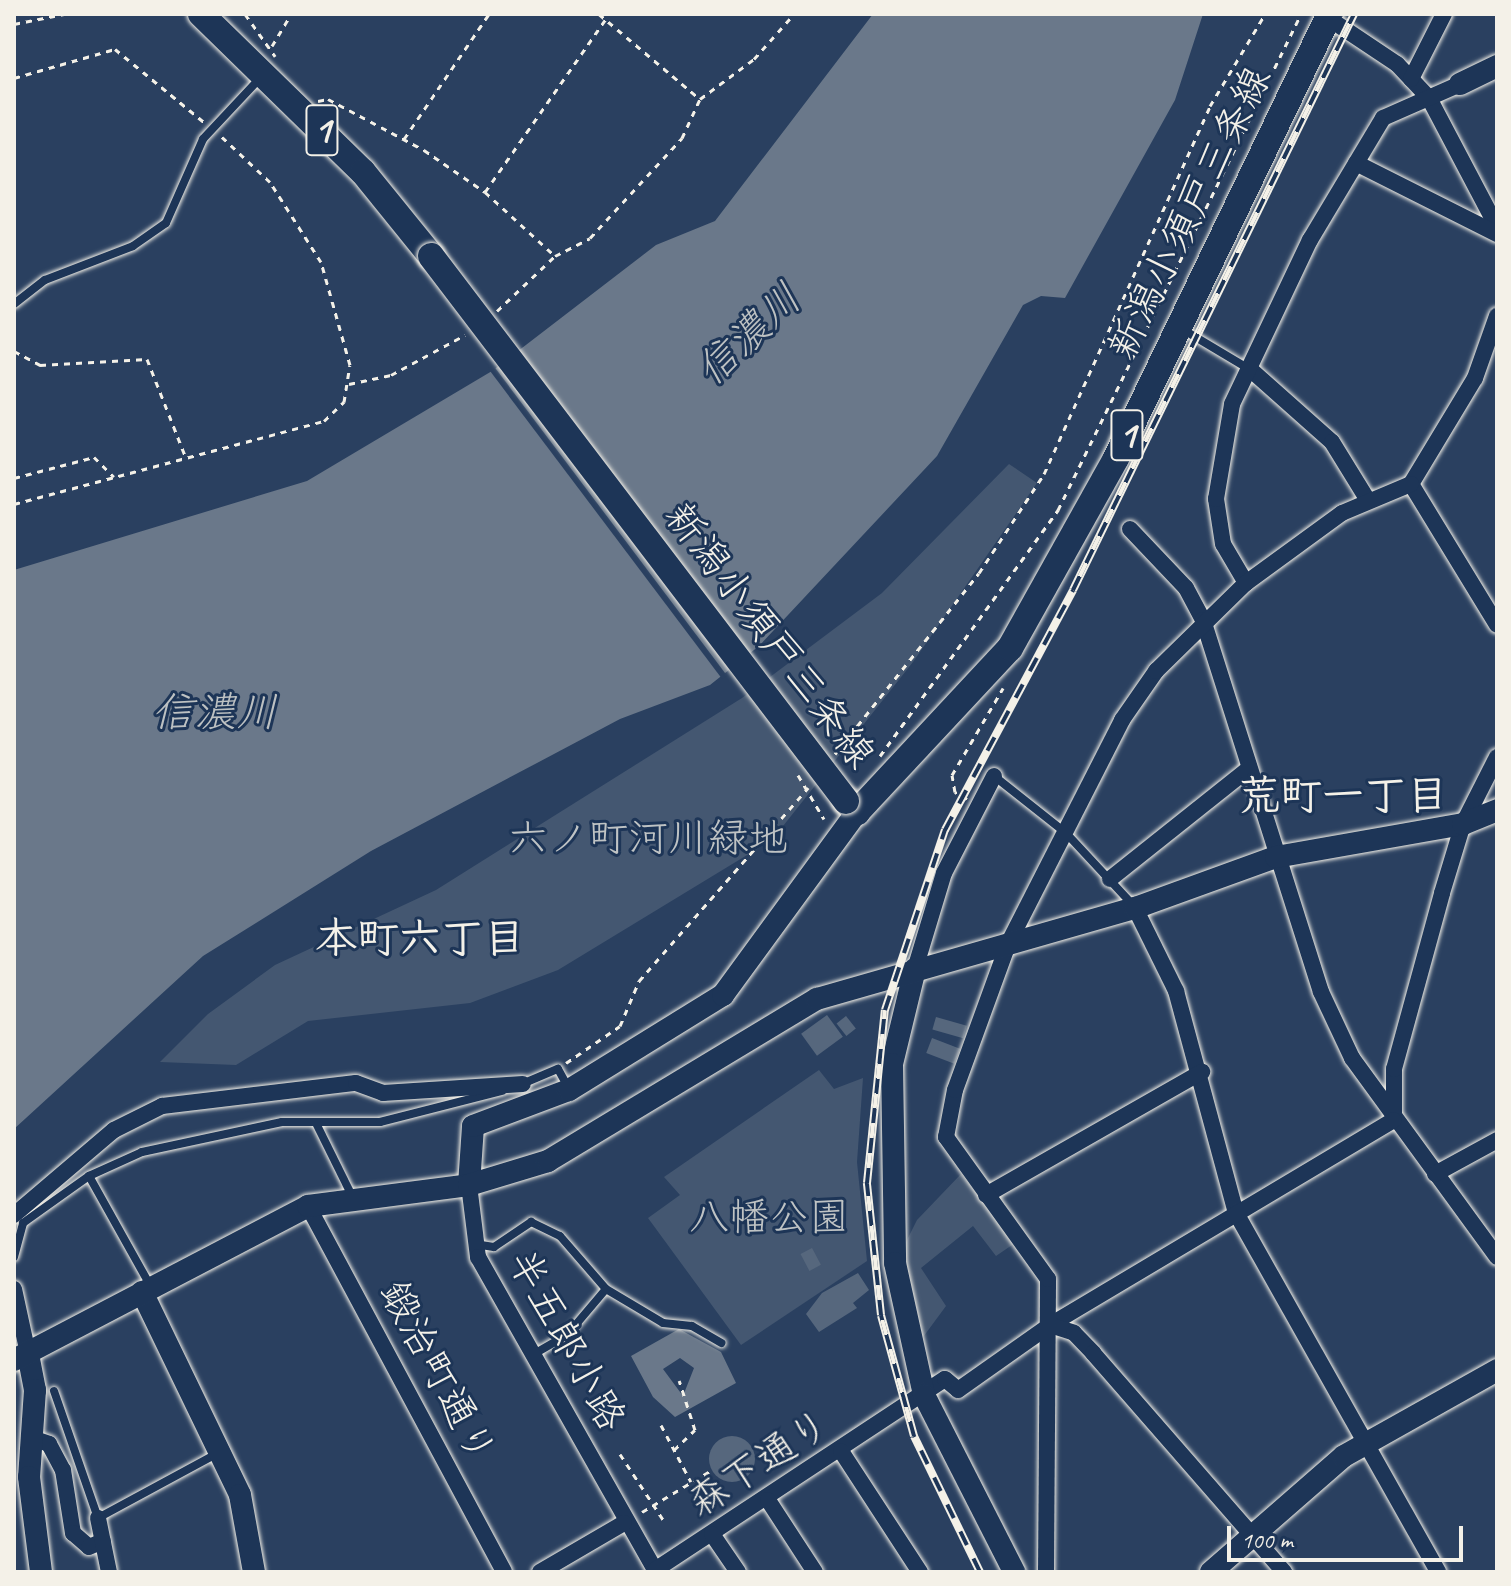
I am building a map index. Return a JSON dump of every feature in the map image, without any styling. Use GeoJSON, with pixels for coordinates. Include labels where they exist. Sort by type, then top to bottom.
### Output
{"type":"FeatureCollection","features":[{"type":"Feature","properties":{"kind":"main road","name":"新潟小須戸三条線"},"geometry":{"type":"LineString","coordinates":[[201,14],[298,105],[431,256],[851,806],[1010,648],[1116,458],[1329,16]]}},
{"type":"Feature","properties":{"kind":"street"},"geometry":{"type":"LineString","coordinates":[[1411,79],[1444,14]]}},
{"type":"Feature","properties":{"kind":"street"},"geometry":{"type":"LineString","coordinates":[[1329,16],[1411,79],[1429,98],[1497,227]]}},
{"type":"Feature","properties":{"kind":"street"},"geometry":{"type":"LineString","coordinates":[[1246,583],[1223,544],[1216,499],[1229,415],[1310,240],[1383,118],[1497,66]]}},
{"type":"Feature","properties":{"kind":"street"},"geometry":{"type":"LineString","coordinates":[[1356,163],[1497,234]]}},
{"type":"Feature","properties":{"kind":"street"},"geometry":{"type":"LineString","coordinates":[[1046,1572],[1048,1279],[946,1137],[1009,942],[1122,720],[1203,620],[1246,583],[1367,499],[1411,484],[1475,378],[1497,316]]}},
{"type":"Feature","properties":{"kind":"street"},"geometry":{"type":"LineString","coordinates":[[1251,370],[1332,442],[1367,499]]}},
{"type":"Feature","properties":{"kind":"street"},"geometry":{"type":"LineString","coordinates":[[1411,484],[1497,625]]}},
{"type":"Feature","properties":{"kind":"street"},"geometry":{"type":"LineString","coordinates":[[1130,529],[1186,588],[1203,620],[1247,770],[1321,992],[1352,1058],[1394,1120],[1497,1257]]}},
{"type":"Feature","properties":{"kind":"street"},"geometry":{"type":"LineString","coordinates":[[1394,1120],[1394,1069],[1463,824],[1497,757]]}},
{"type":"Feature","properties":{"kind":"street"},"geometry":{"type":"LineString","coordinates":[[1110,879],[1247,770]]}},
{"type":"Feature","properties":{"kind":"street"},"geometry":{"type":"LineString","coordinates":[[994,776],[977,805],[921,934],[892,1064],[889,1197],[924,1395],[1014,1572]]}},
{"type":"Feature","properties":{"kind":"street"},"geometry":{"type":"LineString","coordinates":[[469,1185],[473,1126],[569,1090],[723,995],[851,806]]}},
{"type":"Feature","properties":{"kind":"street"},"geometry":{"type":"LineString","coordinates":[[21,1357],[308,1206],[352,1196],[469,1185],[548,1161],[796,1009],[915,969],[1135,908],[1276,857],[1463,824],[1497,810]]}},
{"type":"Feature","properties":{"kind":"street"},"geometry":{"type":"LineString","coordinates":[[1135,908],[1176,991],[1202,1072],[1236,1213],[1438,1572]]}},
{"type":"Feature","properties":{"kind":"street"},"geometry":{"type":"LineString","coordinates":[[986,1195],[1202,1072]]}},
{"type":"Feature","properties":{"kind":"street"},"geometry":{"type":"LineString","coordinates":[[14,1215],[114,1130],[172,1103],[356,1083],[383,1093],[523,1084]]}},
{"type":"Feature","properties":{"kind":"street"},"geometry":{"type":"LineString","coordinates":[[1050,1325],[1394,1120]]}},
{"type":"Feature","properties":{"kind":"street"},"geometry":{"type":"LineString","coordinates":[[1435,1174],[1497,1140]]}},
{"type":"Feature","properties":{"kind":"street","name":"半五郎小路"},"geometry":{"type":"LineString","coordinates":[[469,1185],[481,1245],[478,1257],[534,1354],[624,1523]]}},
{"type":"Feature","properties":{"kind":"street","name":"鍛治町通り"},"geometry":{"type":"LineString","coordinates":[[308,1206],[504,1572]]}},
{"type":"Feature","properties":{"kind":"street"},"geometry":{"type":"LineString","coordinates":[[14,1289],[21,1357],[35,1390],[29,1477],[41,1572]]}},
{"type":"Feature","properties":{"kind":"street"},"geometry":{"type":"LineString","coordinates":[[147,1289],[240,1495],[254,1572]]}},
{"type":"Feature","properties":{"kind":"street"},"geometry":{"type":"LineString","coordinates":[[1050,1325],[1074,1333],[1284,1572]]}},
{"type":"Feature","properties":{"kind":"street","name":"森下通り"},"geometry":{"type":"LineString","coordinates":[[624,1523],[655,1570],[671,1568],[712,1534],[768,1500],[945,1379],[958,1390],[1050,1325]]}},
{"type":"Feature","properties":{"kind":"street"},"geometry":{"type":"LineString","coordinates":[[1211,1572],[1250,1533],[1366,1444],[1497,1370]]}},
{"type":"Feature","properties":{"kind":"street"},"geometry":{"type":"LineString","coordinates":[[32,1438],[49,1444],[63,1470],[73,1533],[89,1547],[103,1541]]}},
{"type":"Feature","properties":{"kind":"street"},"geometry":{"type":"LineString","coordinates":[[841,1451],[920,1572]]}},
{"type":"Feature","properties":{"kind":"street"},"geometry":{"type":"LineString","coordinates":[[768,1500],[815,1572]]}},
{"type":"Feature","properties":{"kind":"street"},"geometry":{"type":"LineString","coordinates":[[98,1518],[109,1572]]}},
{"type":"Feature","properties":{"kind":"street"},"geometry":{"type":"LineString","coordinates":[[540,1572],[624,1523]]}},
{"type":"Feature","properties":{"kind":"street"},"geometry":{"type":"LineString","coordinates":[[712,1534],[738,1572]]}},
{"type":"Feature","properties":{"kind":"lane"},"geometry":{"type":"LineString","coordinates":[[14,304],[45,280],[133,246],[166,223],[212,128],[265,72]]}},
{"type":"Feature","properties":{"kind":"lane"},"geometry":{"type":"LineString","coordinates":[[1178,326],[1251,370]]}},
{"type":"Feature","properties":{"kind":"lane"},"geometry":{"type":"LineString","coordinates":[[994,776],[1066,833],[1135,908]]}},
{"type":"Feature","properties":{"kind":"lane"},"geometry":{"type":"LineString","coordinates":[[14,1257],[23,1223],[89,1176],[207,1133],[450,1109],[558,1069],[569,1090]]}},
{"type":"Feature","properties":{"kind":"lane"},"geometry":{"type":"LineString","coordinates":[[316,1123],[352,1196]]}},
{"type":"Feature","properties":{"kind":"lane"},"geometry":{"type":"LineString","coordinates":[[89,1176],[147,1289]]}},
{"type":"Feature","properties":{"kind":"lane"},"geometry":{"type":"LineString","coordinates":[[481,1245],[494,1247],[531,1222],[560,1236],[606,1289],[663,1323],[692,1326],[721,1343]]}},
{"type":"Feature","properties":{"kind":"lane"},"geometry":{"type":"LineString","coordinates":[[534,1354],[567,1335],[606,1289]]}},
{"type":"Feature","properties":{"kind":"lane"},"geometry":{"type":"LineString","coordinates":[[54,1391],[98,1518],[222,1451]]}},
{"type":"Feature","properties":{"kind":"path"},"geometry":{"type":"LineString","coordinates":[[14,24],[64,14]]}},
{"type":"Feature","properties":{"kind":"path"},"geometry":{"type":"LineString","coordinates":[[245,14],[272,46]]}},
{"type":"Feature","properties":{"kind":"path"},"geometry":{"type":"LineString","coordinates":[[265,72],[272,46],[291,14]]}},
{"type":"Feature","properties":{"kind":"path"},"geometry":{"type":"LineString","coordinates":[[404,139],[489,14]]}},
{"type":"Feature","properties":{"kind":"path"},"geometry":{"type":"LineString","coordinates":[[599,14],[700,99]]}},
{"type":"Feature","properties":{"kind":"path"},"geometry":{"type":"LineString","coordinates":[[485,192],[609,14]]}},
{"type":"Feature","properties":{"kind":"path"},"geometry":{"type":"LineString","coordinates":[[491,316],[555,256],[590,238],[682,138],[700,99],[754,59],[794,14]]}},
{"type":"Feature","properties":{"kind":"path"},"geometry":{"type":"LineString","coordinates":[[824,768],[979,573],[1044,474],[1210,106],[1265,14]]}},
{"type":"Feature","properties":{"kind":"path"},"geometry":{"type":"LineString","coordinates":[[878,760],[1058,510],[1301,14]]}},
{"type":"Feature","properties":{"kind":"path"},"geometry":{"type":"LineString","coordinates":[[14,78],[115,49],[212,128],[270,182],[321,262],[349,384],[344,402],[324,421],[14,504]]}},
{"type":"Feature","properties":{"kind":"path"},"geometry":{"type":"LineString","coordinates":[[298,105],[328,99],[404,139],[485,192],[555,256]]}},
{"type":"Feature","properties":{"kind":"path"},"geometry":{"type":"LineString","coordinates":[[349,384],[442,353],[479,325]]}},
{"type":"Feature","properties":{"kind":"path"},"geometry":{"type":"LineString","coordinates":[[14,351],[40,365],[147,359],[186,458]]}},
{"type":"Feature","properties":{"kind":"path"},"geometry":{"type":"LineString","coordinates":[[14,478],[94,457],[114,477]]}},
{"type":"Feature","properties":{"kind":"path"},"geometry":{"type":"LineString","coordinates":[[977,805],[955,792],[952,775],[1007,681]]}},
{"type":"Feature","properties":{"kind":"path"},"geometry":{"type":"LineString","coordinates":[[558,1069],[620,1026],[639,981],[814,780]]}},
{"type":"Feature","properties":{"kind":"path"},"geometry":{"type":"LineString","coordinates":[[674,1450],[695,1430],[679,1380]]}},
{"type":"Feature","properties":{"kind":"path"},"geometry":{"type":"LineString","coordinates":[[661,1425],[691,1482]]}},
{"type":"Feature","properties":{"kind":"path"},"geometry":{"type":"LineString","coordinates":[[620,1454],[664,1521]]}},
{"type":"Feature","properties":{"kind":"path"},"geometry":{"type":"LineString","coordinates":[[624,1523],[710,1471]]}},
{"type":"Feature","properties":{"kind":"green space","name":"六ノ町河川緑地"},"geometry":{"type":"Polygon","coordinates":[[[1009,464],[1037,483],[913,662],[772,840],[558,970],[470,1003],[308,1021],[236,1065],[160,1062],[208,1014],[275,965],[436,890],[742,698],[882,593],[1009,464]]]}},
{"type":"Feature","properties":{"kind":"green space","name":"八幡公園"},"geometry":{"type":"Polygon","coordinates":[[[819,1070],[834,1089],[863,1078],[857,1162],[867,1261],[741,1345],[648,1218],[680,1195],[664,1177],[819,1070]]]}},
{"type":"Feature","properties":{"kind":"green space"},"geometry":{"type":"Polygon","coordinates":[[[961,1174],[1015,1243],[996,1256],[973,1226],[921,1268],[946,1306],[918,1344],[900,1254],[917,1220],[961,1174]]]}},
{"type":"Feature","properties":{"kind":"water","name":"信濃川"},"geometry":{"type":"Polygon","coordinates":[[[873,14],[1203,14],[1175,100],[1065,298],[1041,296],[1023,305],[937,456],[759,646],[710,685],[620,719],[371,851],[203,956],[14,1129],[14,570],[307,481],[492,371],[656,245],[715,221],[873,14]]]}},
{"type":"Feature","properties":{"kind":"water"},"geometry":{"type":"Polygon","coordinates":[[[679,1329],[721,1352],[736,1383],[675,1417],[653,1397],[631,1356],[679,1329]],[[680,1358],[663,1369],[683,1396],[694,1368],[680,1358]]]}},
{"type":"Feature","properties":{"kind":"pier"},"geometry":{"type":"Polygon","coordinates":[[[493,365],[727,676],[722,679],[488,369],[493,365]]]}},
{"type":"Feature","properties":{"kind":"building"},"geometry":{"type":"Polygon","coordinates":[[[827,1015],[843,1037],[817,1056],[801,1034],[827,1015]]]}},
{"type":"Feature","properties":{"kind":"building"},"geometry":{"type":"Polygon","coordinates":[[[846,1016],[856,1029],[846,1036],[837,1023],[846,1016]]]}},
{"type":"Feature","properties":{"kind":"building"},"geometry":{"type":"Polygon","coordinates":[[[936,1017],[967,1026],[963,1038],[932,1029],[936,1017]]]}},
{"type":"Feature","properties":{"kind":"building"},"geometry":{"type":"Polygon","coordinates":[[[932,1038],[960,1049],[954,1064],[926,1053],[932,1038]]]}},
{"type":"Feature","properties":{"kind":"building"},"geometry":{"type":"Polygon","coordinates":[[[812,1248],[821,1265],[809,1271],[801,1254],[812,1248]]]}},
{"type":"Feature","properties":{"kind":"building"},"geometry":{"type":"Polygon","coordinates":[[[858,1273],[869,1290],[853,1303],[857,1308],[819,1332],[806,1314],[822,1293],[858,1273]]]}},
{"type":"Feature","properties":{"kind":"building"},"geometry":{"type":"Polygon","coordinates":[[[732,1436],[748,1443],[755,1459],[748,1475],[732,1482],[716,1475],[709,1459],[716,1443],[732,1436]]]}},
{"type":"Feature","properties":{"kind":"railway"},"geometry":{"type":"LineString","coordinates":[[980,1572],[914,1436],[881,1315],[867,1183],[885,1010],[945,830],[1073,590],[1354,14]]}},
{"type":"Feature","properties":{"kind":"district","name":"荒町一丁目"},"geometry":{"type":"Point","coordinates":[1343,796]}},
{"type":"Feature","properties":{"kind":"district","name":"本町六丁目"},"geometry":{"type":"Point","coordinates":[420,939]}}]}
